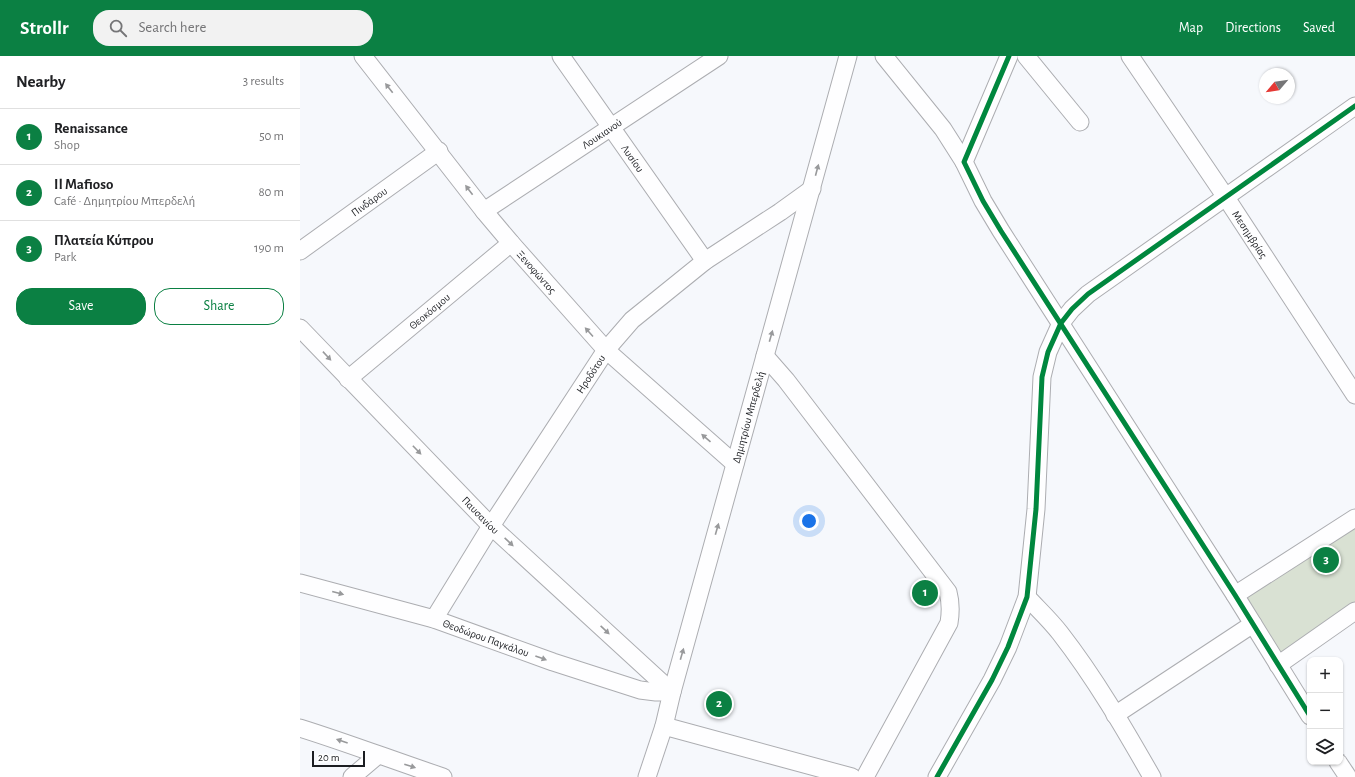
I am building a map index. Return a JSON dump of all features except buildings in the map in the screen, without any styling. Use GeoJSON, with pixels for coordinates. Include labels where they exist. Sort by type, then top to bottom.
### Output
{"type":"FeatureCollection","features":[{"type":"Feature","properties":{"kind":"street","name":"Ξενοφώντος"},"geometry":{"type":"LineString","coordinates":[[363,56],[439,151],[484,211],[606,350],[735,464]]}},
{"type":"Feature","properties":{"kind":"street","name":"Λυσίου"},"geometry":{"type":"LineString","coordinates":[[561,56],[705,261]]}},
{"type":"Feature","properties":{"kind":"street","name":"Λουκιανού"},"geometry":{"type":"LineString","coordinates":[[484,211],[610,126],[719,56]]}},
{"type":"Feature","properties":{"kind":"street","name":"Δημητρίου Μπερδελή"},"geometry":{"type":"LineString","coordinates":[[647,777],[664,726],[672,692],[848,56]]}},
{"type":"Feature","properties":{"kind":"street"},"geometry":{"type":"LineString","coordinates":[[884,56],[943,129],[964,162],[983,201],[1235,595],[1307,711]]}},
{"type":"Feature","properties":{"kind":"street"},"geometry":{"type":"LineString","coordinates":[[964,162],[1009,56]]}},
{"type":"Feature","properties":{"kind":"street"},"geometry":{"type":"LineString","coordinates":[[1026,56],[1080,122]]}},
{"type":"Feature","properties":{"kind":"street","name":"Μεσημβρίας"},"geometry":{"type":"LineString","coordinates":[[1130,56],[1225,196],[1355,395]]}},
{"type":"Feature","properties":{"kind":"street"},"geometry":{"type":"LineString","coordinates":[[937,777],[992,680],[1008,647],[1027,597],[1036,510],[1042,378],[1048,352],[1061,324],[1072,309],[1088,294],[1225,196],[1355,106]]}},
{"type":"Feature","properties":{"kind":"street","name":"Πινδάρου"},"geometry":{"type":"LineString","coordinates":[[300,251],[439,151]]}},
{"type":"Feature","properties":{"kind":"street","name":"Ηροδότου"},"geometry":{"type":"LineString","coordinates":[[434,619],[491,526],[606,350],[632,320],[705,261],[780,212],[812,189]]}},
{"type":"Feature","properties":{"kind":"street","name":"Θεοκόσμου"},"geometry":{"type":"LineString","coordinates":[[348,379],[511,243]]}},
{"type":"Feature","properties":{"kind":"street","name":"Παυσανίου"},"geometry":{"type":"LineString","coordinates":[[300,328],[491,526],[672,692]]}},
{"type":"Feature","properties":{"kind":"street"},"geometry":{"type":"LineString","coordinates":[[765,356],[786,380],[948,592],[951,600],[949,623],[865,777]]}},
{"type":"Feature","properties":{"kind":"street"},"geometry":{"type":"LineString","coordinates":[[1235,595],[1355,518]]}},
{"type":"Feature","properties":{"kind":"street","name":"Θεοδώρου Παγκάλου"},"geometry":{"type":"LineString","coordinates":[[300,583],[434,619],[553,662],[640,690],[672,692]]}},
{"type":"Feature","properties":{"kind":"street"},"geometry":{"type":"LineString","coordinates":[[1027,597],[1060,632],[1115,715],[1152,777]]}},
{"type":"Feature","properties":{"kind":"street"},"geometry":{"type":"LineString","coordinates":[[1278,665],[1355,611]]}},
{"type":"Feature","properties":{"kind":"street"},"geometry":{"type":"LineString","coordinates":[[1115,715],[1252,624]]}},
{"type":"Feature","properties":{"kind":"street"},"geometry":{"type":"LineString","coordinates":[[664,726],[852,777]]}},
{"type":"Feature","properties":{"kind":"street"},"geometry":{"type":"LineString","coordinates":[[300,728],[443,777]]}},
{"type":"Feature","properties":{"kind":"street"},"geometry":{"type":"LineString","coordinates":[[362,774],[378,755]]}},
{"type":"Feature","properties":{"kind":"street"},"geometry":{"type":"LineString","coordinates":[[1340,765],[1348,777]]}},
{"type":"Feature","properties":{"kind":"shaded area"},"geometry":{"type":"Polygon","coordinates":[[[1355,524],[1355,604],[1279,657],[1241,597],[1355,524]]]}},
{"type":"Feature","properties":{"kind":"cycle path"},"geometry":{"type":"LineString","coordinates":[[1009,56],[964,162],[983,201],[1001,231],[1235,595],[1307,711]]}},
{"type":"Feature","properties":{"kind":"cycle path"},"geometry":{"type":"LineString","coordinates":[[937,777],[992,680],[1008,647],[1027,597],[1036,509],[1042,377],[1048,352],[1061,323],[1072,309],[1088,294],[1355,106]]}},
{"type":"Feature","properties":{"kind":"place","name":"Πλατεία Κύπρου"},"geometry":{"type":"Point","coordinates":[1326,560]}},
{"type":"Feature","properties":{"kind":"place","name":"Renaissance"},"geometry":{"type":"Point","coordinates":[925,593]}},
{"type":"Feature","properties":{"kind":"place","name":"Il Mafioso"},"geometry":{"type":"Point","coordinates":[719,704]}}]}
